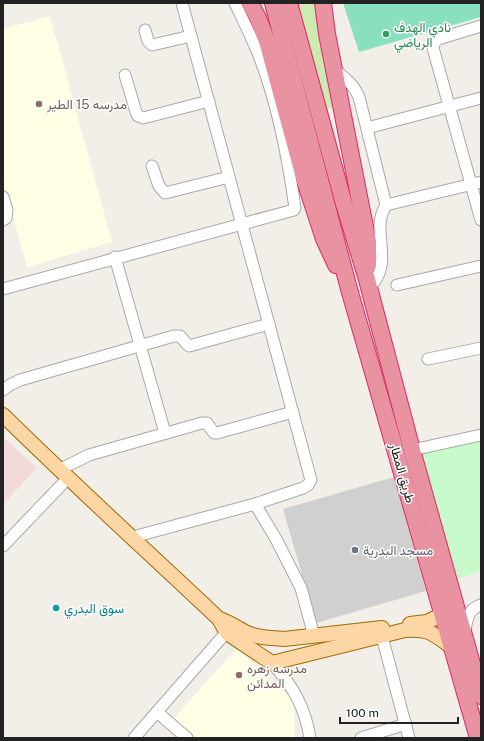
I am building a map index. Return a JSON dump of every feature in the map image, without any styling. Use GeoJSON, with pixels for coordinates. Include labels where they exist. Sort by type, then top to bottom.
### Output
{"type":"FeatureCollection","features":[{"type":"Feature","properties":{"kind":"highway"},"geometry":{"type":"LineString","coordinates":[[250,3],[267,41],[305,181],[324,239],[329,253],[349,289]]}},
{"type":"Feature","properties":{"kind":"highway","name":"طريق المطار"},"geometry":{"type":"LineString","coordinates":[[273,3],[349,289],[478,738]]}},
{"type":"Feature","properties":{"kind":"highway","name":"طريق المطار"},"geometry":{"type":"LineString","coordinates":[[289,3],[344,204],[368,282],[412,450],[480,689]]}},
{"type":"Feature","properties":{"kind":"highway"},"geometry":{"type":"LineString","coordinates":[[322,3],[368,242],[368,282]]}},
{"type":"Feature","properties":{"kind":"main road"},"geometry":{"type":"LineString","coordinates":[[3,415],[63,474],[133,537],[219,619],[272,663],[381,632],[421,623],[443,614]]}},
{"type":"Feature","properties":{"kind":"main road"},"geometry":{"type":"LineString","coordinates":[[230,629],[254,635],[284,639],[419,629],[433,633],[453,648]]}},
{"type":"Feature","properties":{"kind":"street"},"geometry":{"type":"LineString","coordinates":[[133,537],[255,504],[303,488],[308,485],[311,480],[182,3]]}},
{"type":"Feature","properties":{"kind":"street"},"geometry":{"type":"LineString","coordinates":[[3,288],[292,211],[295,208],[290,174],[270,88],[258,53],[235,3]]}},
{"type":"Feature","properties":{"kind":"street"},"geometry":{"type":"LineString","coordinates":[[481,26],[438,39],[434,43],[433,48],[450,106],[476,183],[481,220]]}},
{"type":"Feature","properties":{"kind":"street"},"geometry":{"type":"LineString","coordinates":[[145,30],[148,41],[152,45],[191,36]]}},
{"type":"Feature","properties":{"kind":"street"},"geometry":{"type":"LineString","coordinates":[[335,70],[356,89],[386,205],[380,216],[382,267],[378,278],[368,282]]}},
{"type":"Feature","properties":{"kind":"street"},"geometry":{"type":"LineString","coordinates":[[125,74],[136,112],[138,116],[143,118],[209,102]]}},
{"type":"Feature","properties":{"kind":"street"},"geometry":{"type":"LineString","coordinates":[[367,128],[481,98]]}},
{"type":"Feature","properties":{"kind":"street"},"geometry":{"type":"LineString","coordinates":[[152,166],[159,186],[165,194],[229,177]]}},
{"type":"Feature","properties":{"kind":"street"},"geometry":{"type":"LineString","coordinates":[[386,205],[476,183]]}},
{"type":"Feature","properties":{"kind":"street"},"geometry":{"type":"LineString","coordinates":[[3,197],[7,210],[6,218],[3,220]]}},
{"type":"Feature","properties":{"kind":"street"},"geometry":{"type":"LineString","coordinates":[[115,257],[165,433]]}},
{"type":"Feature","properties":{"kind":"street"},"geometry":{"type":"LineString","coordinates":[[397,285],[481,266]]}},
{"type":"Feature","properties":{"kind":"street"},"geometry":{"type":"LineString","coordinates":[[3,390],[20,380],[140,344],[177,335],[190,346],[269,324]]}},
{"type":"Feature","properties":{"kind":"street"},"geometry":{"type":"LineString","coordinates":[[428,359],[481,348]]}},
{"type":"Feature","properties":{"kind":"street"},"geometry":{"type":"LineString","coordinates":[[3,546],[63,474],[89,455],[205,422],[214,433],[217,433],[293,412]]}},
{"type":"Feature","properties":{"kind":"street"},"geometry":{"type":"LineString","coordinates":[[412,450],[481,434]]}},
{"type":"Feature","properties":{"kind":"street"},"geometry":{"type":"LineString","coordinates":[[255,504],[276,538],[302,588],[314,636]]}},
{"type":"Feature","properties":{"kind":"street"},"geometry":{"type":"LineString","coordinates":[[464,636],[470,612],[475,607],[481,605]]}},
{"type":"Feature","properties":{"kind":"street"},"geometry":{"type":"LineString","coordinates":[[137,737],[230,629]]}},
{"type":"Feature","properties":{"kind":"street"},"geometry":{"type":"LineString","coordinates":[[381,632],[409,738]]}},
{"type":"Feature","properties":{"kind":"street"},"geometry":{"type":"LineString","coordinates":[[272,663],[286,677],[294,691],[302,709],[310,738]]}},
{"type":"Feature","properties":{"kind":"street"},"geometry":{"type":"LineString","coordinates":[[157,712],[187,738]]}},
{"type":"Feature","properties":{"kind":"street"},"geometry":{"type":"LineString","coordinates":[[361,738],[406,724]]}},
{"type":"Feature","properties":{"kind":"shaded area","name":"مدرسه 15 الطير"},"geometry":{"type":"Polygon","coordinates":[[[50,16],[112,242],[27,267],[3,180],[3,29],[50,16]]]}},
{"type":"Feature","properties":{"kind":"shaded area"},"geometry":{"type":"Polygon","coordinates":[[[3,437],[37,468],[3,504],[3,437]]]}},
{"type":"Feature","properties":{"kind":"shaded area","name":"مسجد البدرية"},"geometry":{"type":"Polygon","coordinates":[[[394,477],[426,591],[316,623],[283,509],[394,477]]]}},
{"type":"Feature","properties":{"kind":"shaded area","name":"مدرسه زهره المدائن"},"geometry":{"type":"Polygon","coordinates":[[[237,648],[294,701],[295,738],[196,738],[174,718],[237,648]]]}},
{"type":"Feature","properties":{"kind":"green space"},"geometry":{"type":"Polygon","coordinates":[[[295,3],[316,3],[333,103],[333,107],[331,108],[328,108],[322,100],[295,3]]]}},
{"type":"Feature","properties":{"kind":"green space","name":"نادي الهدف الرياضي"},"geometry":{"type":"Polygon","coordinates":[[[343,3],[481,3],[481,17],[359,52],[343,3]]]}},
{"type":"Feature","properties":{"kind":"green space"},"geometry":{"type":"Polygon","coordinates":[[[481,437],[481,571],[451,581],[414,451],[481,437]]]}},
{"type":"Feature","properties":{"kind":"place","name":"نادي الهدف الرياضي"},"geometry":{"type":"Point","coordinates":[386,34]}},
{"type":"Feature","properties":{"kind":"place","name":"مدرسه 15 الطير"},"geometry":{"type":"Point","coordinates":[39,104]}},
{"type":"Feature","properties":{"kind":"place","name":"مسجد البدرية"},"geometry":{"type":"Point","coordinates":[355,550]}},
{"type":"Feature","properties":{"kind":"place","name":"سوق البدري"},"geometry":{"type":"Point","coordinates":[56,608]}},
{"type":"Feature","properties":{"kind":"place","name":"مدرسه زهره المدائن"},"geometry":{"type":"Point","coordinates":[239,675]}}]}
